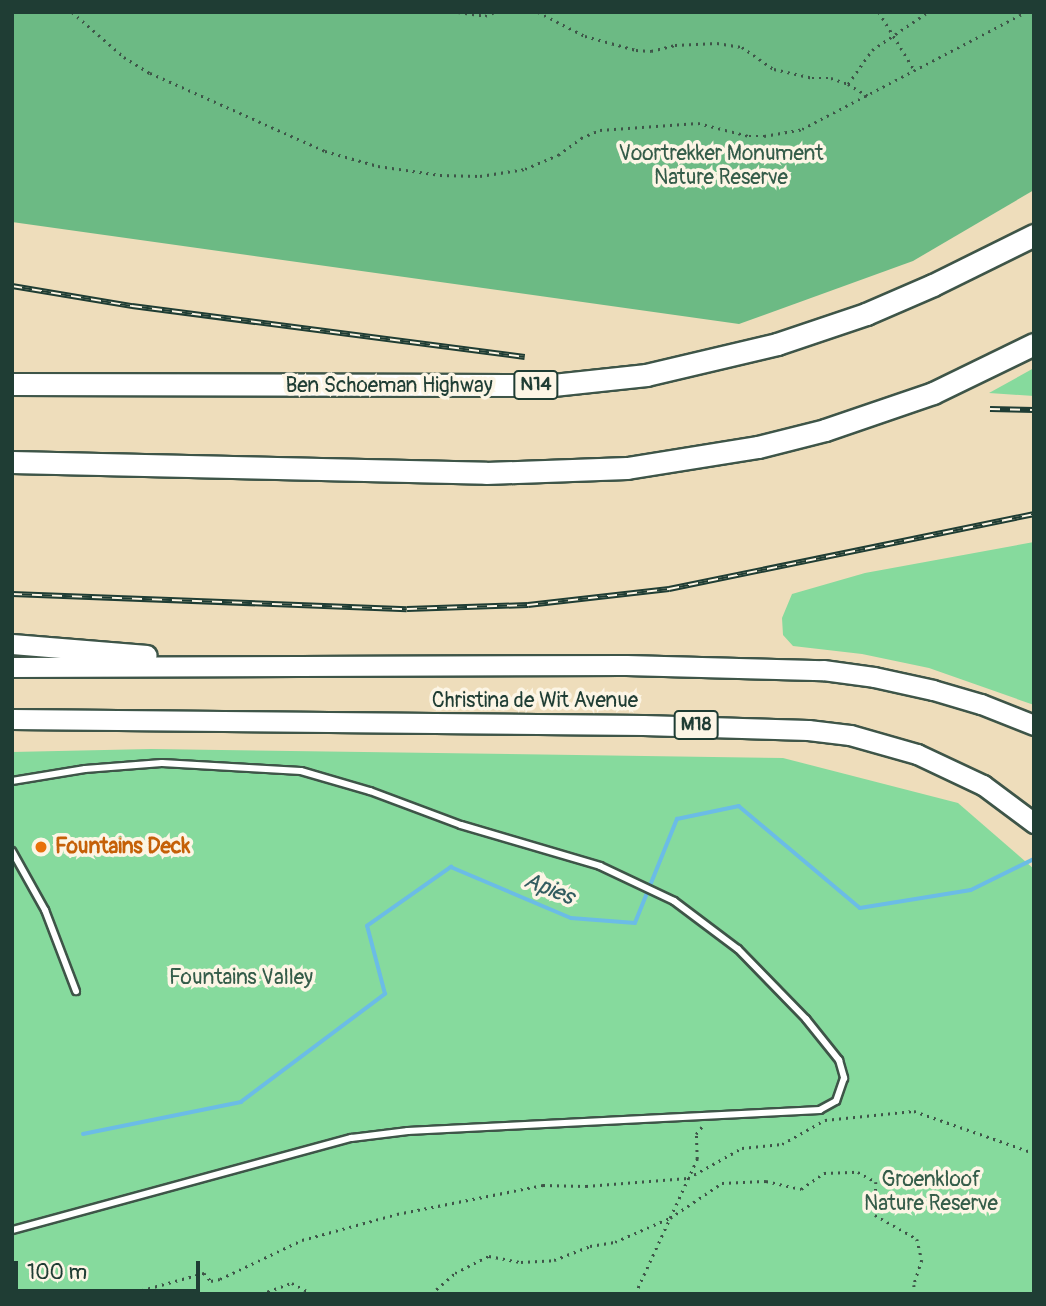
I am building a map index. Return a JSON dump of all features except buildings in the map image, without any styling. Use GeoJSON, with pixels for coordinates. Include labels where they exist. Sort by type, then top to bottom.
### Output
{"type":"FeatureCollection","features":[{"type":"Feature","properties":{"kind":"highway","name":"Ben Schoeman Highway"},"geometry":{"type":"LineString","coordinates":[[12,384],[529,386],[646,375],[777,344],[866,314],[933,285],[1034,235]]}},
{"type":"Feature","properties":{"kind":"highway"},"geometry":{"type":"LineString","coordinates":[[12,462],[485,473],[627,468],[758,447],[825,429],[933,393],[1034,344]]}},
{"type":"Feature","properties":{"kind":"main road"},"geometry":{"type":"LineString","coordinates":[[12,644],[327,665]]}},
{"type":"Feature","properties":{"kind":"main road","name":"Christina de Wit Avenue"},"geometry":{"type":"LineString","coordinates":[[12,667],[626,665],[823,670],[874,677],[933,690],[981,704],[1034,725]]}},
{"type":"Feature","properties":{"kind":"main road","name":"Christina de Wit Avenue"},"geometry":{"type":"LineString","coordinates":[[12,719],[643,724],[808,730],[850,735],[927,758],[984,785],[1034,823]]}},
{"type":"Feature","properties":{"kind":"lane"},"geometry":{"type":"LineString","coordinates":[[12,781],[85,769],[162,764],[301,771],[370,791],[461,825],[546,849],[627,877],[681,906],[738,949],[806,1019],[842,1067],[844,1077],[840,1094],[827,1108],[376,1134],[319,1146],[12,1230]]}},
{"type":"Feature","properties":{"kind":"lane"},"geometry":{"type":"LineString","coordinates":[[12,851],[45,910],[76,991]]}},
{"type":"Feature","properties":{"kind":"path"},"geometry":{"type":"LineString","coordinates":[[72,12],[124,57],[150,73],[263,125],[325,151],[378,166],[440,175],[503,175],[525,169],[558,155],[581,138],[600,130],[698,123],[749,136],[778,134],[802,128],[1026,12]]}},
{"type":"Feature","properties":{"kind":"path"},"geometry":{"type":"LineString","coordinates":[[458,12],[485,16],[495,12]]}},
{"type":"Feature","properties":{"kind":"path"},"geometry":{"type":"LineString","coordinates":[[513,12],[531,12]]}},
{"type":"Feature","properties":{"kind":"path"},"geometry":{"type":"LineString","coordinates":[[538,12],[585,36],[636,50],[651,51],[675,45],[717,43],[742,47],[774,68],[812,78],[831,78],[868,96]]}},
{"type":"Feature","properties":{"kind":"path"},"geometry":{"type":"LineString","coordinates":[[879,12],[915,71]]}},
{"type":"Feature","properties":{"kind":"path"},"geometry":{"type":"LineString","coordinates":[[848,84],[872,51],[928,12]]}},
{"type":"Feature","properties":{"kind":"path"},"geometry":{"type":"LineString","coordinates":[[131,1293],[204,1273],[211,1281],[220,1279],[302,1240],[423,1208],[542,1185],[586,1186],[688,1178],[742,1148],[782,1144],[825,1120],[880,1112],[914,1111],[1034,1153]]}},
{"type":"Feature","properties":{"kind":"path"},"geometry":{"type":"LineString","coordinates":[[635,1294],[697,1159],[696,1135],[710,1116]]}},
{"type":"Feature","properties":{"kind":"path"},"geometry":{"type":"LineString","coordinates":[[431,1294],[455,1273],[489,1256],[521,1262],[554,1261],[590,1246],[615,1242],[670,1218],[722,1183],[766,1181],[801,1189],[824,1173],[858,1172],[876,1182],[875,1215],[917,1239],[922,1260],[914,1285],[915,1294]]}},
{"type":"Feature","properties":{"kind":"path"},"geometry":{"type":"LineString","coordinates":[[261,1294],[292,1283],[313,1294]]}},
{"type":"Feature","properties":{"kind":"green space","name":"Voortrekker Monument Nature Reserve"},"geometry":{"type":"Polygon","coordinates":[[[12,12],[1034,12],[1034,190],[913,261],[739,324],[12,222],[12,12]]]}},
{"type":"Feature","properties":{"kind":"green space"},"geometry":{"type":"Polygon","coordinates":[[[1034,368],[1034,396],[989,393],[1034,368]]]}},
{"type":"Feature","properties":{"kind":"green space"},"geometry":{"type":"Polygon","coordinates":[[[1034,542],[1034,705],[929,668],[862,654],[793,646],[783,635],[782,618],[792,594],[865,573],[1034,542]]]}},
{"type":"Feature","properties":{"kind":"green space","name":"Fountains Valley"},"geometry":{"type":"Polygon","coordinates":[[[151,749],[783,758],[958,803],[1034,869],[1034,1294],[12,1294],[12,752],[151,749]]]}},
{"type":"Feature","properties":{"kind":"waterway","name":"Apies"},"geometry":{"type":"LineString","coordinates":[[83,1134],[241,1102],[385,994],[367,926],[451,867],[571,918],[635,923],[677,819],[739,806],[860,908],[971,890],[1034,859]]}},
{"type":"Feature","properties":{"kind":"railway"},"geometry":{"type":"LineString","coordinates":[[12,286],[132,306],[525,357]]}},
{"type":"Feature","properties":{"kind":"railway"},"geometry":{"type":"LineString","coordinates":[[990,409],[1034,410]]}},
{"type":"Feature","properties":{"kind":"railway"},"geometry":{"type":"LineString","coordinates":[[12,594],[407,609],[528,605],[669,589],[1034,514]]}},
{"type":"Feature","properties":{"kind":"place","name":"Fountains Deck"},"geometry":{"type":"Point","coordinates":[41,847]}},
{"type":"Feature","properties":{"kind":"park label","name":"Groenkloof Nature Reserve"},"geometry":{"type":"Point","coordinates":[931,1192]}}]}
